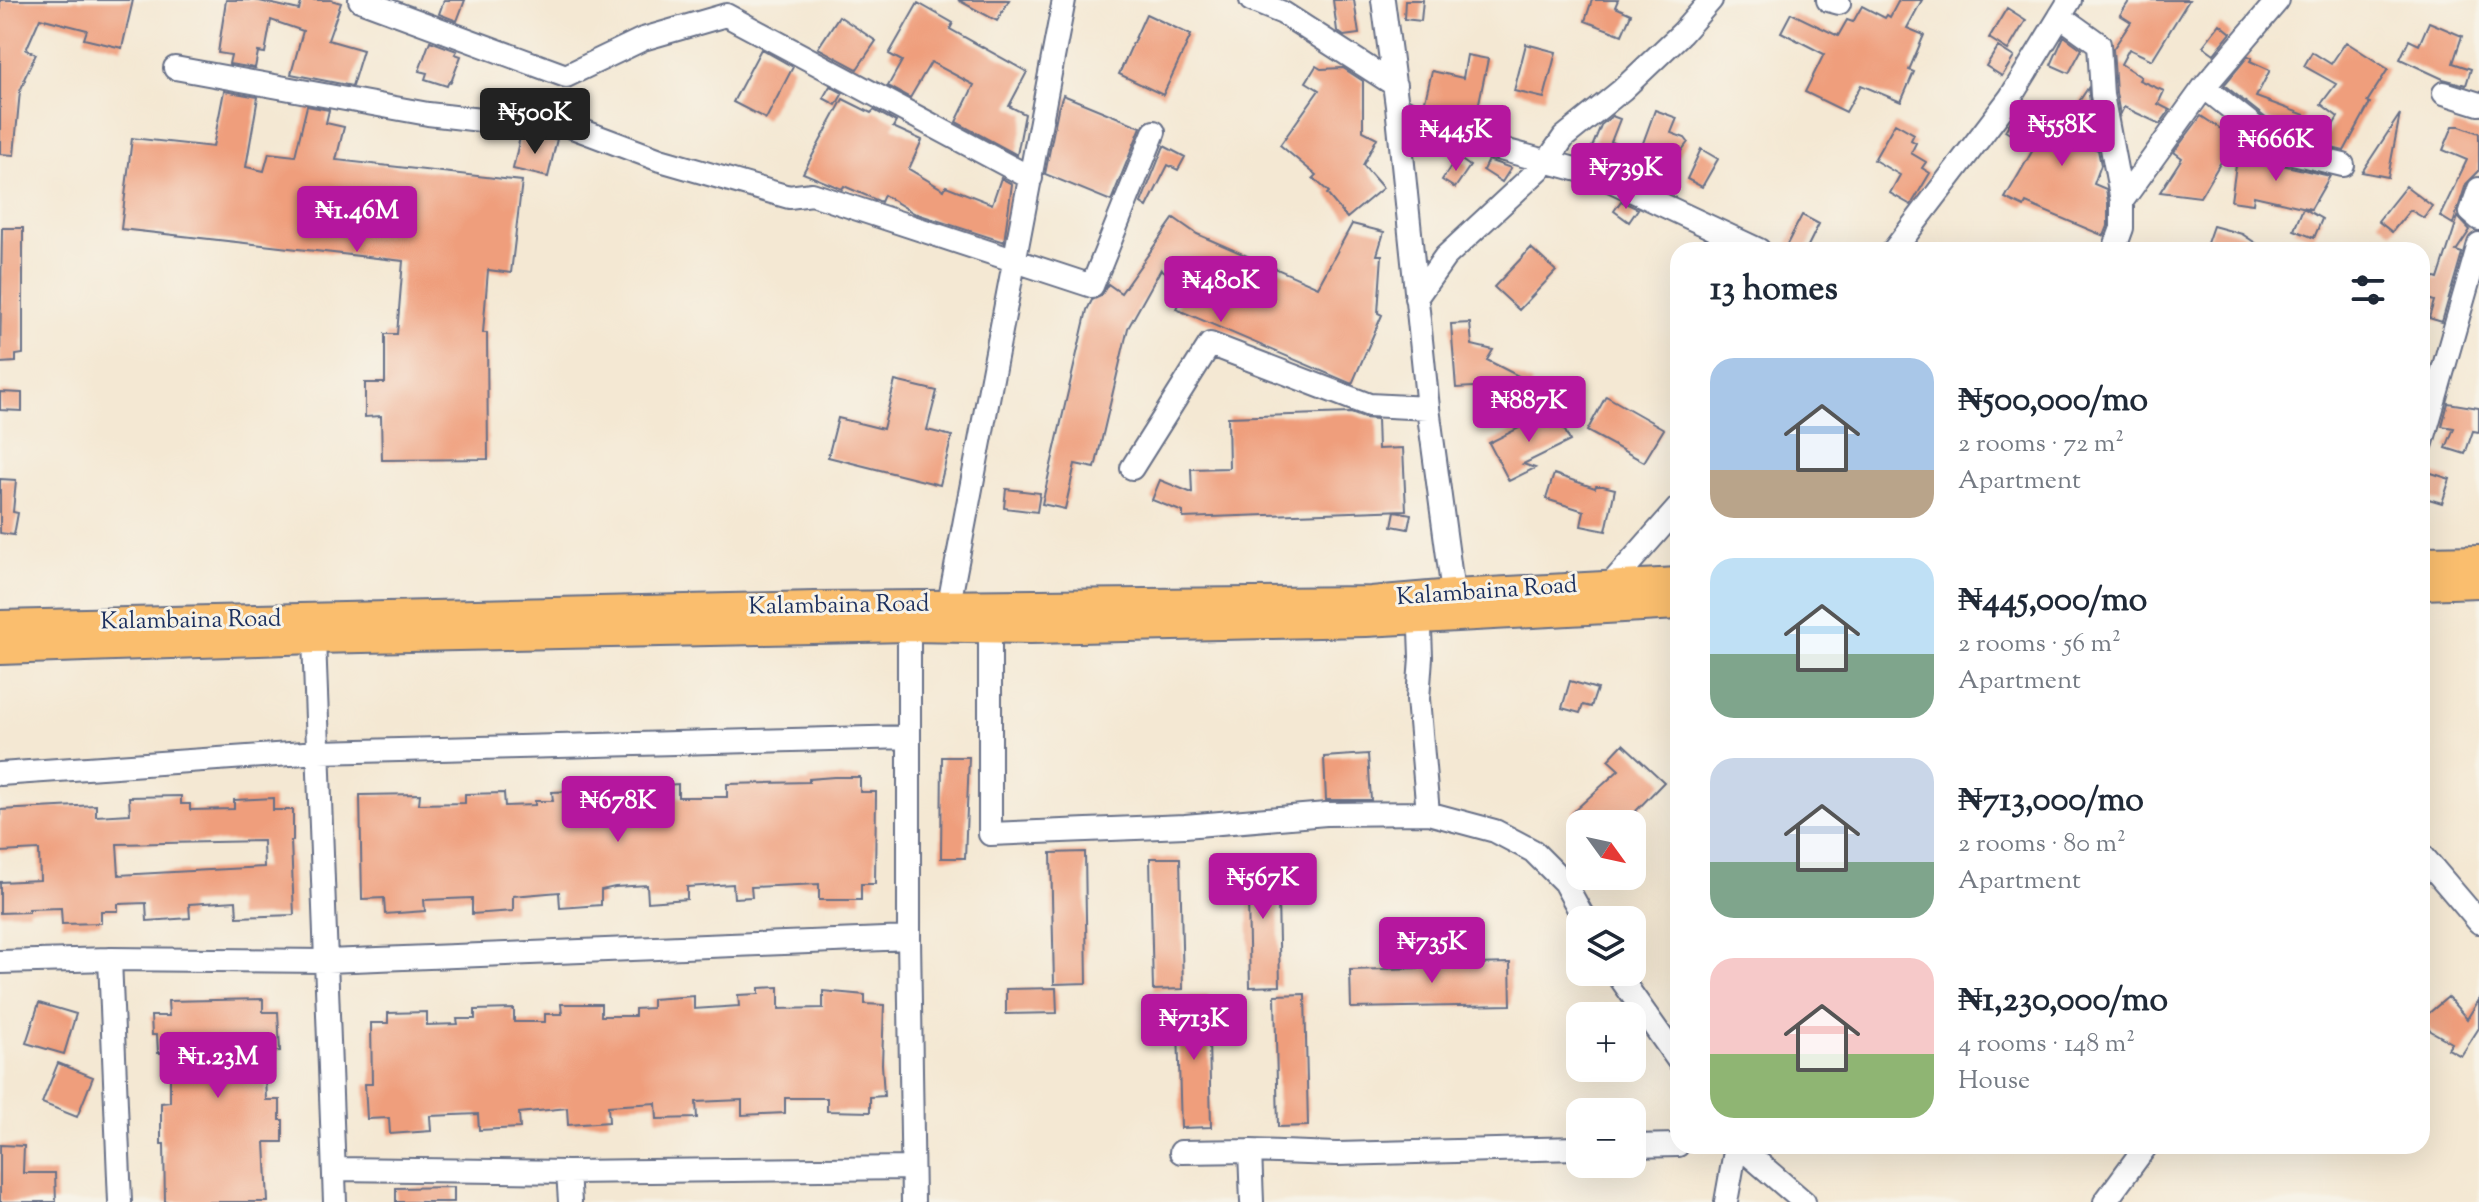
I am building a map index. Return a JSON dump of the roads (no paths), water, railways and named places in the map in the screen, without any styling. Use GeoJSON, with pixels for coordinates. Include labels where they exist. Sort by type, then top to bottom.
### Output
{"type":"FeatureCollection","features":[{"type":"Feature","properties":{"kind":"main road"},"geometry":{"type":"LineString","coordinates":[[2430,561],[2479,560]]}},
{"type":"Feature","properties":{"kind":"main road","name":"Kalambaina Road"},"geometry":{"type":"LineString","coordinates":[[0,625],[949,604],[1371,601],[1420,608],[1611,584],[1670,582]]}},
{"type":"Feature","properties":{"kind":"main road"},"geometry":{"type":"LineString","coordinates":[[2430,585],[2479,583]]}},
{"type":"Feature","properties":{"kind":"main road"},"geometry":{"type":"LineString","coordinates":[[1454,605],[1670,605]]}},
{"type":"Feature","properties":{"kind":"main road"},"geometry":{"type":"LineString","coordinates":[[0,650],[314,639],[909,627],[990,629],[1420,608]]}},
{"type":"Feature","properties":{"kind":"street"},"geometry":{"type":"LineString","coordinates":[[360,0],[566,76],[643,39],[726,15],[1031,178]]}},
{"type":"Feature","properties":{"kind":"street"},"geometry":{"type":"LineString","coordinates":[[949,604],[1064,0]]}},
{"type":"Feature","properties":{"kind":"street"},"geometry":{"type":"LineString","coordinates":[[1251,0],[1283,13],[1448,135],[1601,176],[1742,242]]}},
{"type":"Feature","properties":{"kind":"street"},"geometry":{"type":"LineString","coordinates":[[1383,0],[1428,408],[1454,605]]}},
{"type":"Feature","properties":{"kind":"street"},"geometry":{"type":"LineString","coordinates":[[1416,298],[1445,257],[1546,163],[1564,137],[1622,90],[1682,33],[1711,0]]}},
{"type":"Feature","properties":{"kind":"street"},"geometry":{"type":"LineString","coordinates":[[2122,201],[2204,87],[2278,0]]}},
{"type":"Feature","properties":{"kind":"street"},"geometry":{"type":"LineString","coordinates":[[1900,242],[2010,98],[2065,8],[2099,44],[2102,95],[2122,201],[2122,228],[2117,242]]}},
{"type":"Feature","properties":{"kind":"street"},"geometry":{"type":"LineString","coordinates":[[175,68],[428,114],[507,123],[567,125],[660,160],[789,197],[812,194],[1092,286],[1154,132]]}},
{"type":"Feature","properties":{"kind":"street"},"geometry":{"type":"LineString","coordinates":[[2204,87],[2285,151],[2343,165]]}},
{"type":"Feature","properties":{"kind":"street"},"geometry":{"type":"LineString","coordinates":[[2444,93],[2479,104]]}},
{"type":"Feature","properties":{"kind":"street"},"geometry":{"type":"LineString","coordinates":[[2479,189],[2471,212],[2479,219]]}},
{"type":"Feature","properties":{"kind":"street"},"geometry":{"type":"LineString","coordinates":[[2430,415],[2479,244]]}},
{"type":"Feature","properties":{"kind":"street"},"geometry":{"type":"LineString","coordinates":[[1132,468],[1210,344],[1369,405],[1428,408]]}},
{"type":"Feature","properties":{"kind":"street"},"geometry":{"type":"LineString","coordinates":[[1611,584],[1670,517]]}},
{"type":"Feature","properties":{"kind":"street"},"geometry":{"type":"LineString","coordinates":[[1420,608],[1418,699],[1428,813]]}},
{"type":"Feature","properties":{"kind":"street"},"geometry":{"type":"LineString","coordinates":[[909,627],[913,1202]]}},
{"type":"Feature","properties":{"kind":"street"},"geometry":{"type":"LineString","coordinates":[[990,629],[990,834],[1185,826],[1326,814],[1428,813],[1495,831],[1533,851],[1564,882],[1577,906]]}},
{"type":"Feature","properties":{"kind":"street"},"geometry":{"type":"LineString","coordinates":[[314,639],[335,1202]]}},
{"type":"Feature","properties":{"kind":"street"},"geometry":{"type":"LineString","coordinates":[[0,774],[319,752],[909,737]]}},
{"type":"Feature","properties":{"kind":"street"},"geometry":{"type":"LineString","coordinates":[[2430,864],[2479,922]]}},
{"type":"Feature","properties":{"kind":"street"},"geometry":{"type":"LineString","coordinates":[[0,962],[110,959],[327,961],[909,938]]}},
{"type":"Feature","properties":{"kind":"street"},"geometry":{"type":"LineString","coordinates":[[110,959],[120,1202]]}},
{"type":"Feature","properties":{"kind":"street"},"geometry":{"type":"LineString","coordinates":[[1626,986],[1670,1049]]}},
{"type":"Feature","properties":{"kind":"street"},"geometry":{"type":"LineString","coordinates":[[1646,1146],[1670,1145]]}},
{"type":"Feature","properties":{"kind":"street"},"geometry":{"type":"LineString","coordinates":[[1181,1152],[1337,1154],[1566,1148]]}},
{"type":"Feature","properties":{"kind":"street"},"geometry":{"type":"LineString","coordinates":[[1250,1151],[1252,1202]]}},
{"type":"Feature","properties":{"kind":"street"},"geometry":{"type":"LineString","coordinates":[[1726,1202],[1735,1154]]}},
{"type":"Feature","properties":{"kind":"street"},"geometry":{"type":"LineString","coordinates":[[1747,1154],[1804,1202]]}},
{"type":"Feature","properties":{"kind":"street"},"geometry":{"type":"LineString","coordinates":[[2105,1202],[2140,1154]]}},
{"type":"Feature","properties":{"kind":"street"},"geometry":{"type":"LineString","coordinates":[[334,1169],[568,1172],[911,1168]]}},
{"type":"Feature","properties":{"kind":"street"},"geometry":{"type":"LineString","coordinates":[[568,1172],[570,1202]]}}]}
